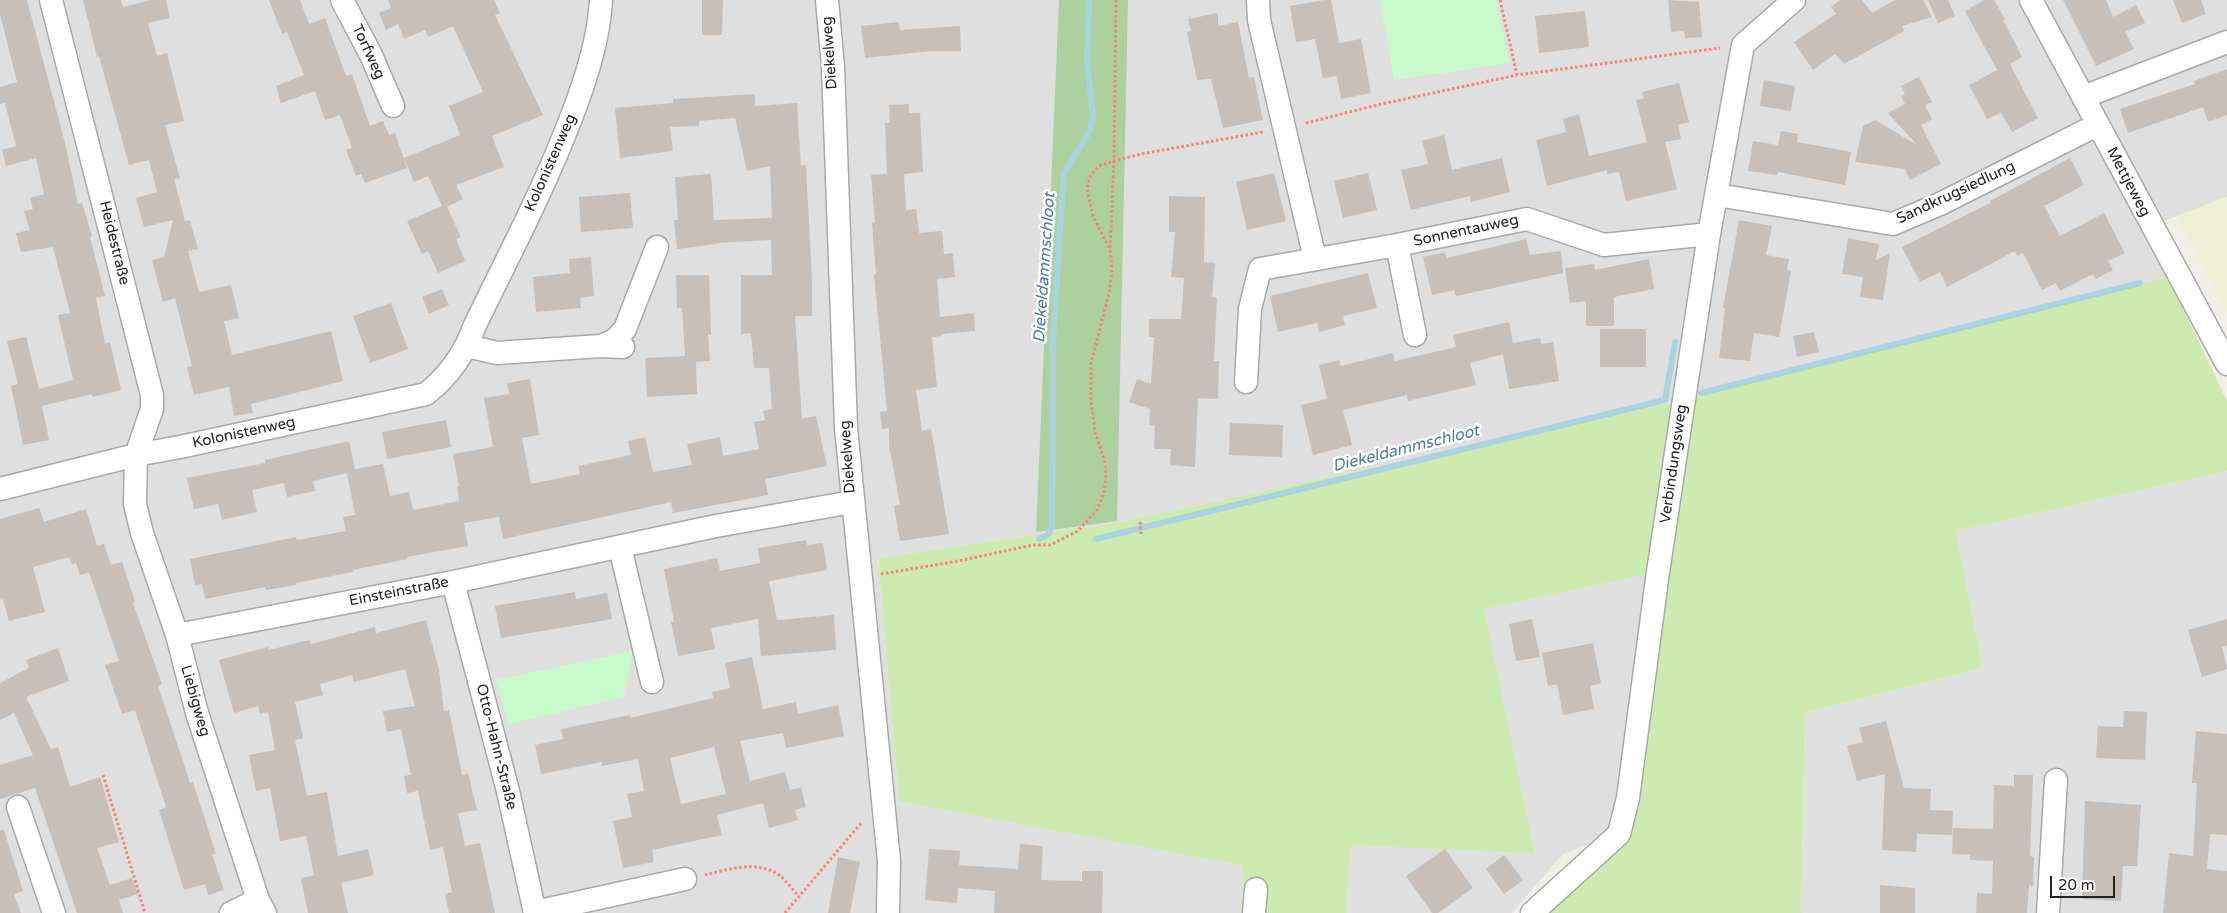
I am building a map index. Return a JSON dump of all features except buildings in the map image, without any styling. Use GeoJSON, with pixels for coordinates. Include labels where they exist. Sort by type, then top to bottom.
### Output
{"type":"FeatureCollection","features":[{"type":"Feature","properties":{"kind":"street","name":"Heidestraße"},"geometry":{"type":"LineString","coordinates":[[51,0],[152,395],[150,418],[136,455],[134,487]]}},
{"type":"Feature","properties":{"kind":"street","name":"Torfweg"},"geometry":{"type":"LineString","coordinates":[[342,0],[371,55],[393,106]]}},
{"type":"Feature","properties":{"kind":"street","name":"Kolonistenweg"},"geometry":{"type":"LineString","coordinates":[[0,489],[136,455],[426,394],[442,382],[467,346],[474,325],[558,152],[591,60],[601,0]]}},
{"type":"Feature","properties":{"kind":"street","name":"Diekelweg"},"geometry":{"type":"LineString","coordinates":[[827,0],[832,67],[846,428],[889,861],[888,913]]}},
{"type":"Feature","properties":{"kind":"street"},"geometry":{"type":"LineString","coordinates":[[1258,0],[1259,20],[1315,260]]}},
{"type":"Feature","properties":{"kind":"street"},"geometry":{"type":"LineString","coordinates":[[1743,46],[1794,0]]}},
{"type":"Feature","properties":{"kind":"street","name":"Mettjeweg"},"geometry":{"type":"LineString","coordinates":[[2031,0],[2227,364]]}},
{"type":"Feature","properties":{"kind":"street"},"geometry":{"type":"LineString","coordinates":[[2082,97],[2227,42]]}},
{"type":"Feature","properties":{"kind":"street","name":"Verbindungsweg"},"geometry":{"type":"LineString","coordinates":[[1532,913],[1619,834],[1628,798],[1658,572],[1709,234],[1743,46]]}},
{"type":"Feature","properties":{"kind":"street","name":"Sandkrugsiedlung"},"geometry":{"type":"LineString","coordinates":[[1717,195],[1893,224],[1940,204],[2097,125]]}},
{"type":"Feature","properties":{"kind":"street","name":"Sonnentauweg"},"geometry":{"type":"LineString","coordinates":[[1246,382],[1250,309],[1260,269],[1397,245],[1527,219],[1604,245],[1709,234]]}},
{"type":"Feature","properties":{"kind":"street","name":"Sonnentauweg"},"geometry":{"type":"LineString","coordinates":[[1397,245],[1415,335]]}},
{"type":"Feature","properties":{"kind":"street"},"geometry":{"type":"LineString","coordinates":[[467,346],[497,352],[612,347],[615,340],[625,329],[657,247]]}},
{"type":"Feature","properties":{"kind":"street","name":"Liebigweg"},"geometry":{"type":"LineString","coordinates":[[134,487],[135,504],[142,533],[177,635],[196,713],[262,907]]}},
{"type":"Feature","properties":{"kind":"street","name":"Einsteinstraße"},"geometry":{"type":"LineString","coordinates":[[177,635],[454,582],[716,526],[852,502]]}},
{"type":"Feature","properties":{"kind":"street"},"geometry":{"type":"LineString","coordinates":[[620,547],[652,682]]}},
{"type":"Feature","properties":{"kind":"street","name":"Otto-Hahn-Straße"},"geometry":{"type":"LineString","coordinates":[[454,582],[508,791],[535,913],[685,879]]}},
{"type":"Feature","properties":{"kind":"street"},"geometry":{"type":"LineString","coordinates":[[2048,913],[2056,780]]}},
{"type":"Feature","properties":{"kind":"street"},"geometry":{"type":"LineString","coordinates":[[18,807],[54,913]]}},
{"type":"Feature","properties":{"kind":"street"},"geometry":{"type":"LineString","coordinates":[[1254,913],[1256,888]]}},
{"type":"Feature","properties":{"kind":"street"},"geometry":{"type":"LineString","coordinates":[[232,913],[262,907]]}},
{"type":"Feature","properties":{"kind":"path"},"geometry":{"type":"LineString","coordinates":[[860,577],[958,561],[1033,545],[1050,545],[1078,531],[1090,520],[1097,510],[1104,493],[1106,474],[1104,458],[1095,432],[1090,379],[1094,349],[1110,289],[1112,268],[1110,250],[1114,161],[1116,0]]}},
{"type":"Feature","properties":{"kind":"path"},"geometry":{"type":"LineString","coordinates":[[1500,0],[1517,75]]}},
{"type":"Feature","properties":{"kind":"path"},"geometry":{"type":"LineString","coordinates":[[1110,250],[1103,232],[1093,216],[1087,189],[1090,176],[1099,166],[1114,161],[1141,154],[1285,128],[1377,105],[1517,75],[1743,46]]}},
{"type":"Feature","properties":{"kind":"path"},"geometry":{"type":"LineString","coordinates":[[1140,522],[1141,534]]}},
{"type":"Feature","properties":{"kind":"path"},"geometry":{"type":"LineString","coordinates":[[103,775],[145,913]]}},
{"type":"Feature","properties":{"kind":"path"},"geometry":{"type":"LineString","coordinates":[[785,913],[843,843],[882,802]]}},
{"type":"Feature","properties":{"kind":"path"},"geometry":{"type":"LineString","coordinates":[[685,879],[754,866],[778,874],[798,895]]}},
{"type":"Feature","properties":{"kind":"shaded area"},"geometry":{"type":"Polygon","coordinates":[[[0,0],[2227,0],[2227,197],[2143,229],[2168,277],[1684,400],[1116,523],[878,558],[899,800],[1243,866],[1241,913],[0,913],[0,0]]]}},
{"type":"Feature","properties":{"kind":"shaded area"},"geometry":{"type":"Polygon","coordinates":[[[2227,471],[2227,913],[1801,913],[1805,713],[1983,668],[1956,531],[2227,471]]]}},
{"type":"Feature","properties":{"kind":"shaded area"},"geometry":{"type":"Polygon","coordinates":[[[1658,572],[1619,834],[1563,854],[1512,913],[1346,913],[1351,845],[1535,852],[1483,609],[1658,572]]]}},
{"type":"Feature","properties":{"kind":"green space"},"geometry":{"type":"Polygon","coordinates":[[[1059,0],[1128,0],[1117,521],[1036,532],[1059,0]]]}},
{"type":"Feature","properties":{"kind":"green space"},"geometry":{"type":"Polygon","coordinates":[[[1380,0],[1496,0],[1510,63],[1394,80],[1380,0]]]}},
{"type":"Feature","properties":{"kind":"green space"},"geometry":{"type":"Polygon","coordinates":[[[2227,197],[2227,312],[2176,216],[2227,197]]]}},
{"type":"Feature","properties":{"kind":"green space"},"geometry":{"type":"Polygon","coordinates":[[[2168,277],[2227,401],[2227,471],[1956,531],[1983,668],[1805,713],[1801,913],[1532,913],[1619,834],[1658,572],[1484,609],[1535,853],[1351,845],[1346,913],[1241,913],[1243,866],[899,801],[878,558],[1116,523],[1684,400],[2168,277]]]}},
{"type":"Feature","properties":{"kind":"green space"},"geometry":{"type":"Polygon","coordinates":[[[633,651],[624,697],[509,724],[496,680],[633,651]]]}},
{"type":"Feature","properties":{"kind":"waterway","name":"Diekeldammschloot"},"geometry":{"type":"LineString","coordinates":[[1039,539],[1048,535],[1052,527],[1053,344],[1064,173],[1090,131],[1093,115],[1087,62],[1089,0]]}},
{"type":"Feature","properties":{"kind":"waterway"},"geometry":{"type":"LineString","coordinates":[[1701,393],[2140,283]]}},
{"type":"Feature","properties":{"kind":"waterway","name":"Diekeldammschloot"},"geometry":{"type":"LineString","coordinates":[[1096,539],[1665,400],[1675,342]]}}]}
